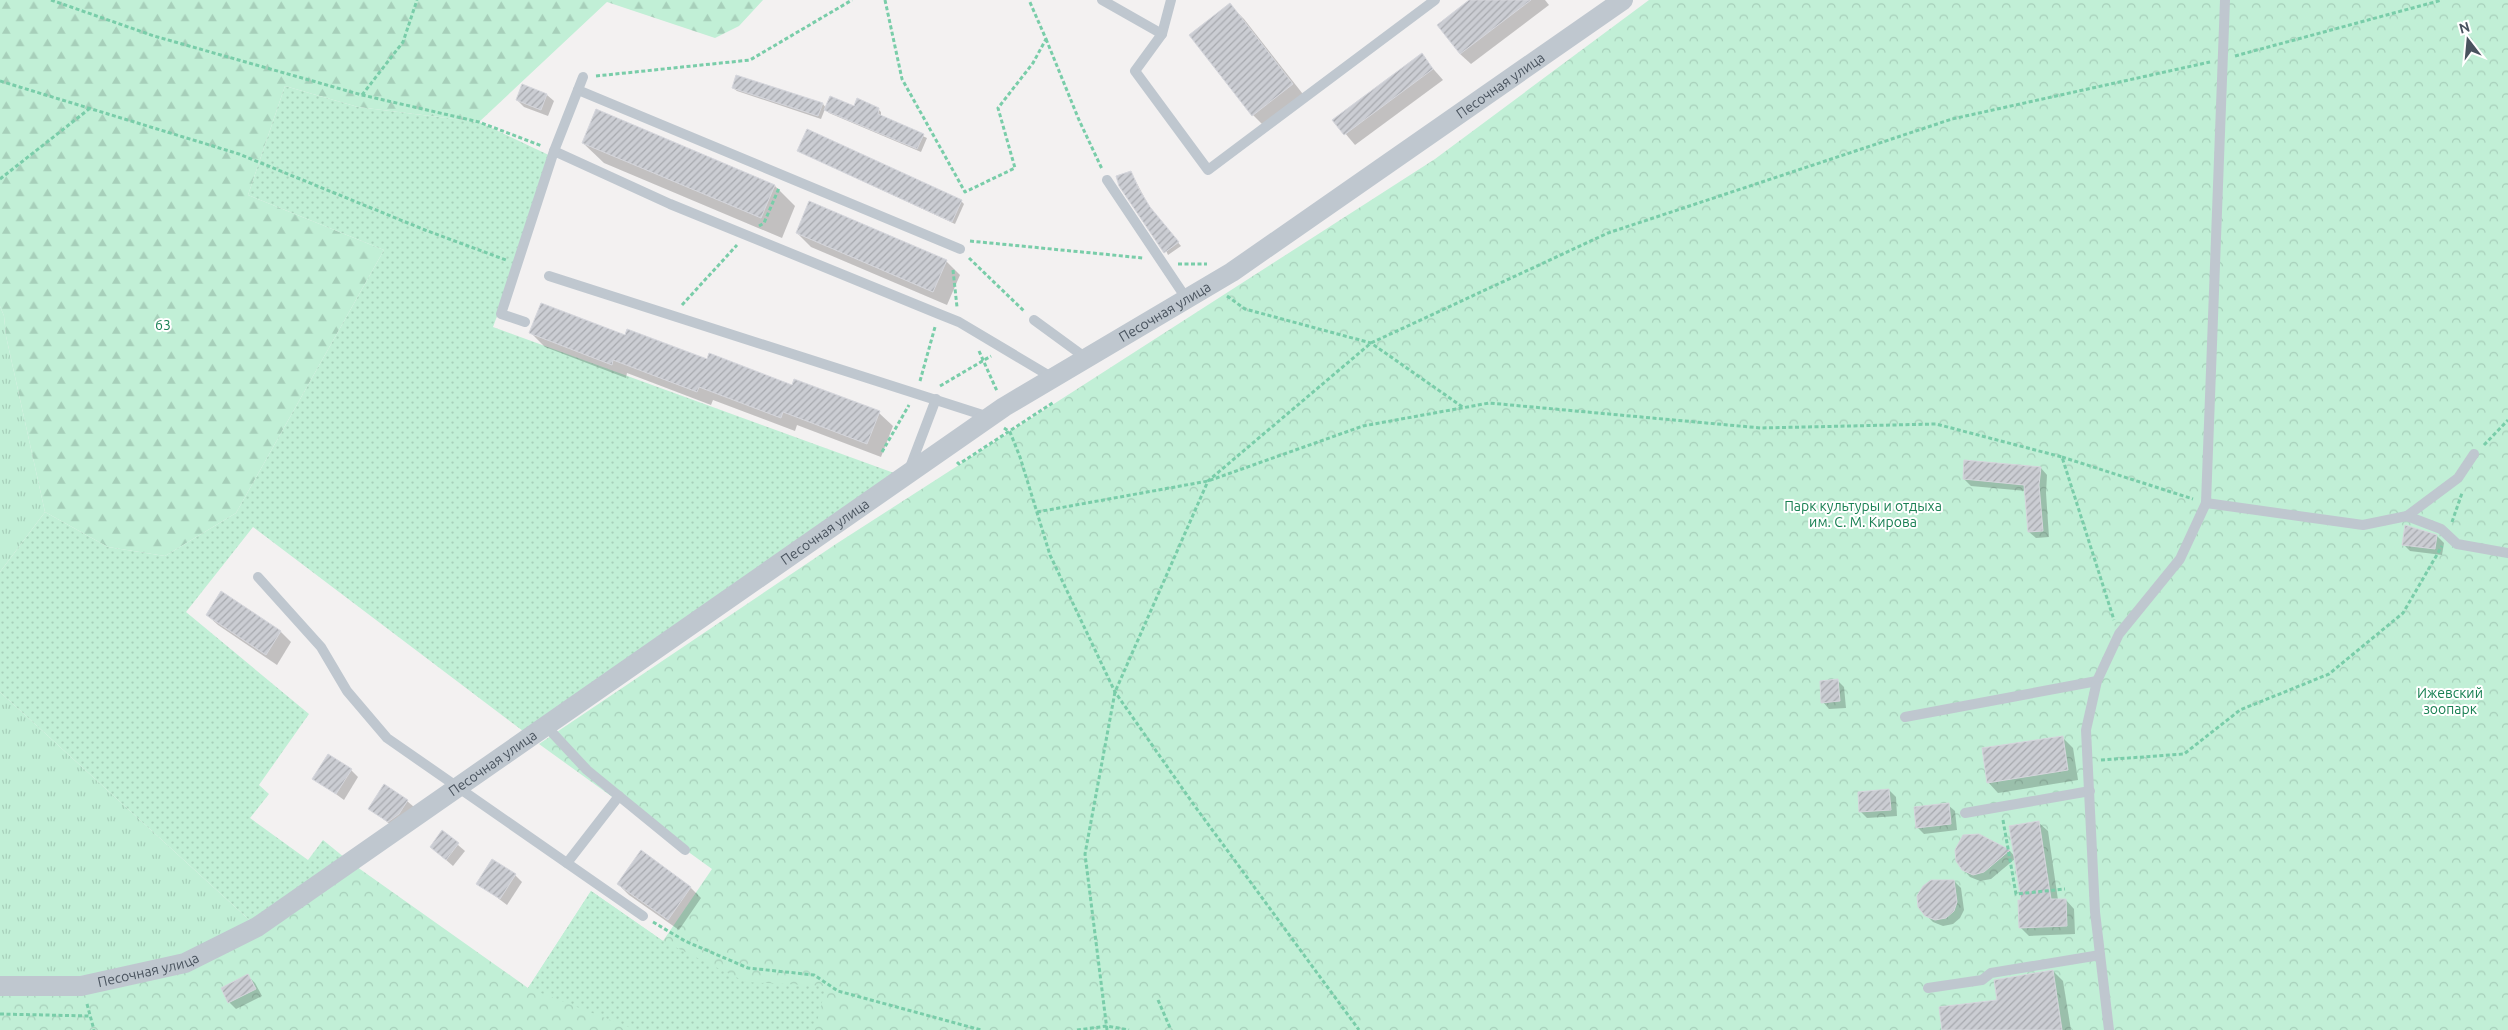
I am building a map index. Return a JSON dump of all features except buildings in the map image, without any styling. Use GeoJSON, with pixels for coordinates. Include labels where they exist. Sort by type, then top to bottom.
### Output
{"type":"FeatureCollection","features":[{"type":"Feature","properties":{"kind":"street","name":"Песочная улица"},"geometry":{"type":"LineString","coordinates":[[0,986],[81,986],[185,963],[257,927],[990,417],[1232,272],[1624,0]]}},
{"type":"Feature","properties":{"kind":"lane"},"geometry":{"type":"LineString","coordinates":[[1102,0],[1113,3],[1162,34]]}},
{"type":"Feature","properties":{"kind":"lane"},"geometry":{"type":"LineString","coordinates":[[1171,0],[1162,34],[1135,71],[1208,170],[1435,0]]}},
{"type":"Feature","properties":{"kind":"lane"},"geometry":{"type":"LineString","coordinates":[[2109,1030],[2095,912],[2086,730],[2097,682],[2119,634],[2180,559],[2206,503],[2225,0]]}},
{"type":"Feature","properties":{"kind":"lane"},"geometry":{"type":"LineString","coordinates":[[525,322],[501,314],[554,151],[583,77]]}},
{"type":"Feature","properties":{"kind":"lane"},"geometry":{"type":"LineString","coordinates":[[578,90],[785,176],[961,245]]}},
{"type":"Feature","properties":{"kind":"lane"},"geometry":{"type":"LineString","coordinates":[[554,151],[670,204],[939,314],[1053,378]]}},
{"type":"Feature","properties":{"kind":"lane"},"geometry":{"type":"LineString","coordinates":[[1107,180],[1186,298]]}},
{"type":"Feature","properties":{"kind":"lane"},"geometry":{"type":"LineString","coordinates":[[549,276],[990,417]]}},
{"type":"Feature","properties":{"kind":"lane"},"geometry":{"type":"LineString","coordinates":[[1034,320],[1086,358]]}},
{"type":"Feature","properties":{"kind":"lane"},"geometry":{"type":"LineString","coordinates":[[907,475],[936,399]]}},
{"type":"Feature","properties":{"kind":"lane"},"geometry":{"type":"LineString","coordinates":[[2206,503],[2363,525],[2407,516],[2458,478],[2474,454]]}},
{"type":"Feature","properties":{"kind":"lane"},"geometry":{"type":"LineString","coordinates":[[2407,516],[2441,529],[2457,544],[2508,553]]}},
{"type":"Feature","properties":{"kind":"lane"},"geometry":{"type":"LineString","coordinates":[[258,577],[322,647],[348,691],[387,738],[459,786],[642,916]]}},
{"type":"Feature","properties":{"kind":"lane"},"geometry":{"type":"LineString","coordinates":[[1905,717],[2097,682]]}},
{"type":"Feature","properties":{"kind":"lane"},"geometry":{"type":"LineString","coordinates":[[546,726],[587,770],[685,850]]}},
{"type":"Feature","properties":{"kind":"lane"},"geometry":{"type":"LineString","coordinates":[[1965,813],[2090,791]]}},
{"type":"Feature","properties":{"kind":"lane"},"geometry":{"type":"LineString","coordinates":[[567,863],[619,796]]}},
{"type":"Feature","properties":{"kind":"lane"},"geometry":{"type":"LineString","coordinates":[[1928,988],[1982,980],[1991,973],[2100,955]]}},
{"type":"Feature","properties":{"kind":"path"},"geometry":{"type":"LineString","coordinates":[[51,0],[154,36],[362,95],[479,122],[554,151]]}},
{"type":"Feature","properties":{"kind":"path"},"geometry":{"type":"LineString","coordinates":[[362,95],[403,42],[417,0]]}},
{"type":"Feature","properties":{"kind":"path"},"geometry":{"type":"LineString","coordinates":[[583,77],[750,60],[852,0]]}},
{"type":"Feature","properties":{"kind":"path"},"geometry":{"type":"LineString","coordinates":[[885,0],[902,79],[965,192],[1015,168],[998,108],[1033,63],[1046,39]]}},
{"type":"Feature","properties":{"kind":"path"},"geometry":{"type":"LineString","coordinates":[[1029,0],[1079,120],[1107,180]]}},
{"type":"Feature","properties":{"kind":"path"},"geometry":{"type":"LineString","coordinates":[[1107,1028],[1085,854],[1115,692],[1208,481],[1371,343],[1608,233],[1952,119],[2222,59],[2442,0]]}},
{"type":"Feature","properties":{"kind":"path"},"geometry":{"type":"LineString","coordinates":[[0,81],[238,154],[425,230],[517,264]]}},
{"type":"Feature","properties":{"kind":"path"},"geometry":{"type":"LineString","coordinates":[[0,179],[89,109]]}},
{"type":"Feature","properties":{"kind":"path"},"geometry":{"type":"LineString","coordinates":[[673,315],[746,235],[764,222],[785,176]]}},
{"type":"Feature","properties":{"kind":"path"},"geometry":{"type":"LineString","coordinates":[[961,245],[1160,259],[1170,264],[1216,264],[1232,272]]}},
{"type":"Feature","properties":{"kind":"path"},"geometry":{"type":"LineString","coordinates":[[961,245],[1034,320]]}},
{"type":"Feature","properties":{"kind":"path"},"geometry":{"type":"LineString","coordinates":[[1195,264],[1212,283],[1245,309],[1371,343],[1464,408]]}},
{"type":"Feature","properties":{"kind":"path"},"geometry":{"type":"LineString","coordinates":[[882,452],[920,394],[939,314]]}},
{"type":"Feature","properties":{"kind":"path"},"geometry":{"type":"LineString","coordinates":[[920,394],[1003,349]]}},
{"type":"Feature","properties":{"kind":"path"},"geometry":{"type":"LineString","coordinates":[[1037,512],[1208,481],[1363,426],[1489,403],[1762,428],[1936,424],[2062,457],[2206,503]]}},
{"type":"Feature","properties":{"kind":"path"},"geometry":{"type":"LineString","coordinates":[[990,417],[1010,432],[1050,555],[1115,692],[1194,805],[1359,1030]]}},
{"type":"Feature","properties":{"kind":"path"},"geometry":{"type":"LineString","coordinates":[[2474,454],[2508,420]]}},
{"type":"Feature","properties":{"kind":"path"},"geometry":{"type":"LineString","coordinates":[[2062,457],[2119,634]]}},
{"type":"Feature","properties":{"kind":"path"},"geometry":{"type":"LineString","coordinates":[[2088,761],[2184,754],[2240,710],[2329,674],[2404,613],[2448,536],[2463,490]]}},
{"type":"Feature","properties":{"kind":"path"},"geometry":{"type":"LineString","coordinates":[[2001,807],[2016,894],[2065,889]]}},
{"type":"Feature","properties":{"kind":"path"},"geometry":{"type":"LineString","coordinates":[[642,916],[685,941],[748,968],[814,975],[838,991],[981,1030]]}},
{"type":"Feature","properties":{"kind":"path"},"geometry":{"type":"LineString","coordinates":[[81,986],[94,1030]]}},
{"type":"Feature","properties":{"kind":"path"},"geometry":{"type":"LineString","coordinates":[[1158,1000],[1171,1030]]}},
{"type":"Feature","properties":{"kind":"path"},"geometry":{"type":"LineString","coordinates":[[0,1014],[90,1016]]}},
{"type":"Feature","properties":{"kind":"path"},"geometry":{"type":"LineString","coordinates":[[1077,1030],[1107,1028],[1129,1030]]}},
{"type":"Feature","properties":{"kind":"green space","name":"63"},"geometry":{"type":"Polygon","coordinates":[[[0,0],[763,0],[739,26],[715,38],[607,2],[479,122],[358,107],[285,86],[248,195],[384,250],[236,513],[165,556],[108,547],[45,512],[6,336],[4,316],[0,306],[0,0]]]}},
{"type":"Feature","properties":{"kind":"green space","name":"Парк культуры и отдыха им. С. М. Кирова"},"geometry":{"type":"Polygon","coordinates":[[[1649,0],[2508,0],[2508,1030],[0,1030],[0,986],[185,963],[350,862],[528,988],[591,891],[663,941],[712,869],[539,744],[836,544],[1435,159],[1649,0]]]}},
{"type":"Feature","properties":{"kind":"green space"},"geometry":{"type":"Polygon","coordinates":[[[285,86],[358,107],[479,122],[555,158],[493,327],[894,473],[527,734],[253,527],[186,612],[309,714],[259,785],[269,794],[250,818],[308,860],[323,840],[350,862],[257,927],[0,692],[0,572],[45,512],[108,547],[165,556],[236,513],[384,250],[248,195],[285,86]]]}},
{"type":"Feature","properties":{"kind":"green space"},"geometry":{"type":"Polygon","coordinates":[[[0,306],[4,316],[6,336],[45,512],[0,572],[0,306]]]}},
{"type":"Feature","properties":{"kind":"green space"},"geometry":{"type":"Polygon","coordinates":[[[0,692],[257,927],[185,963],[0,986],[0,692]]]}},
{"type":"Feature","properties":{"kind":"green space"},"geometry":{"type":"Polygon","coordinates":[[[591,891],[663,941],[746,982],[826,986],[815,1030],[636,1030],[528,988],[591,891]]]}},
{"type":"Feature","properties":{"kind":"park label","name":"Ижевский зоопарк"},"geometry":{"type":"Point","coordinates":[2450,702]}}]}
